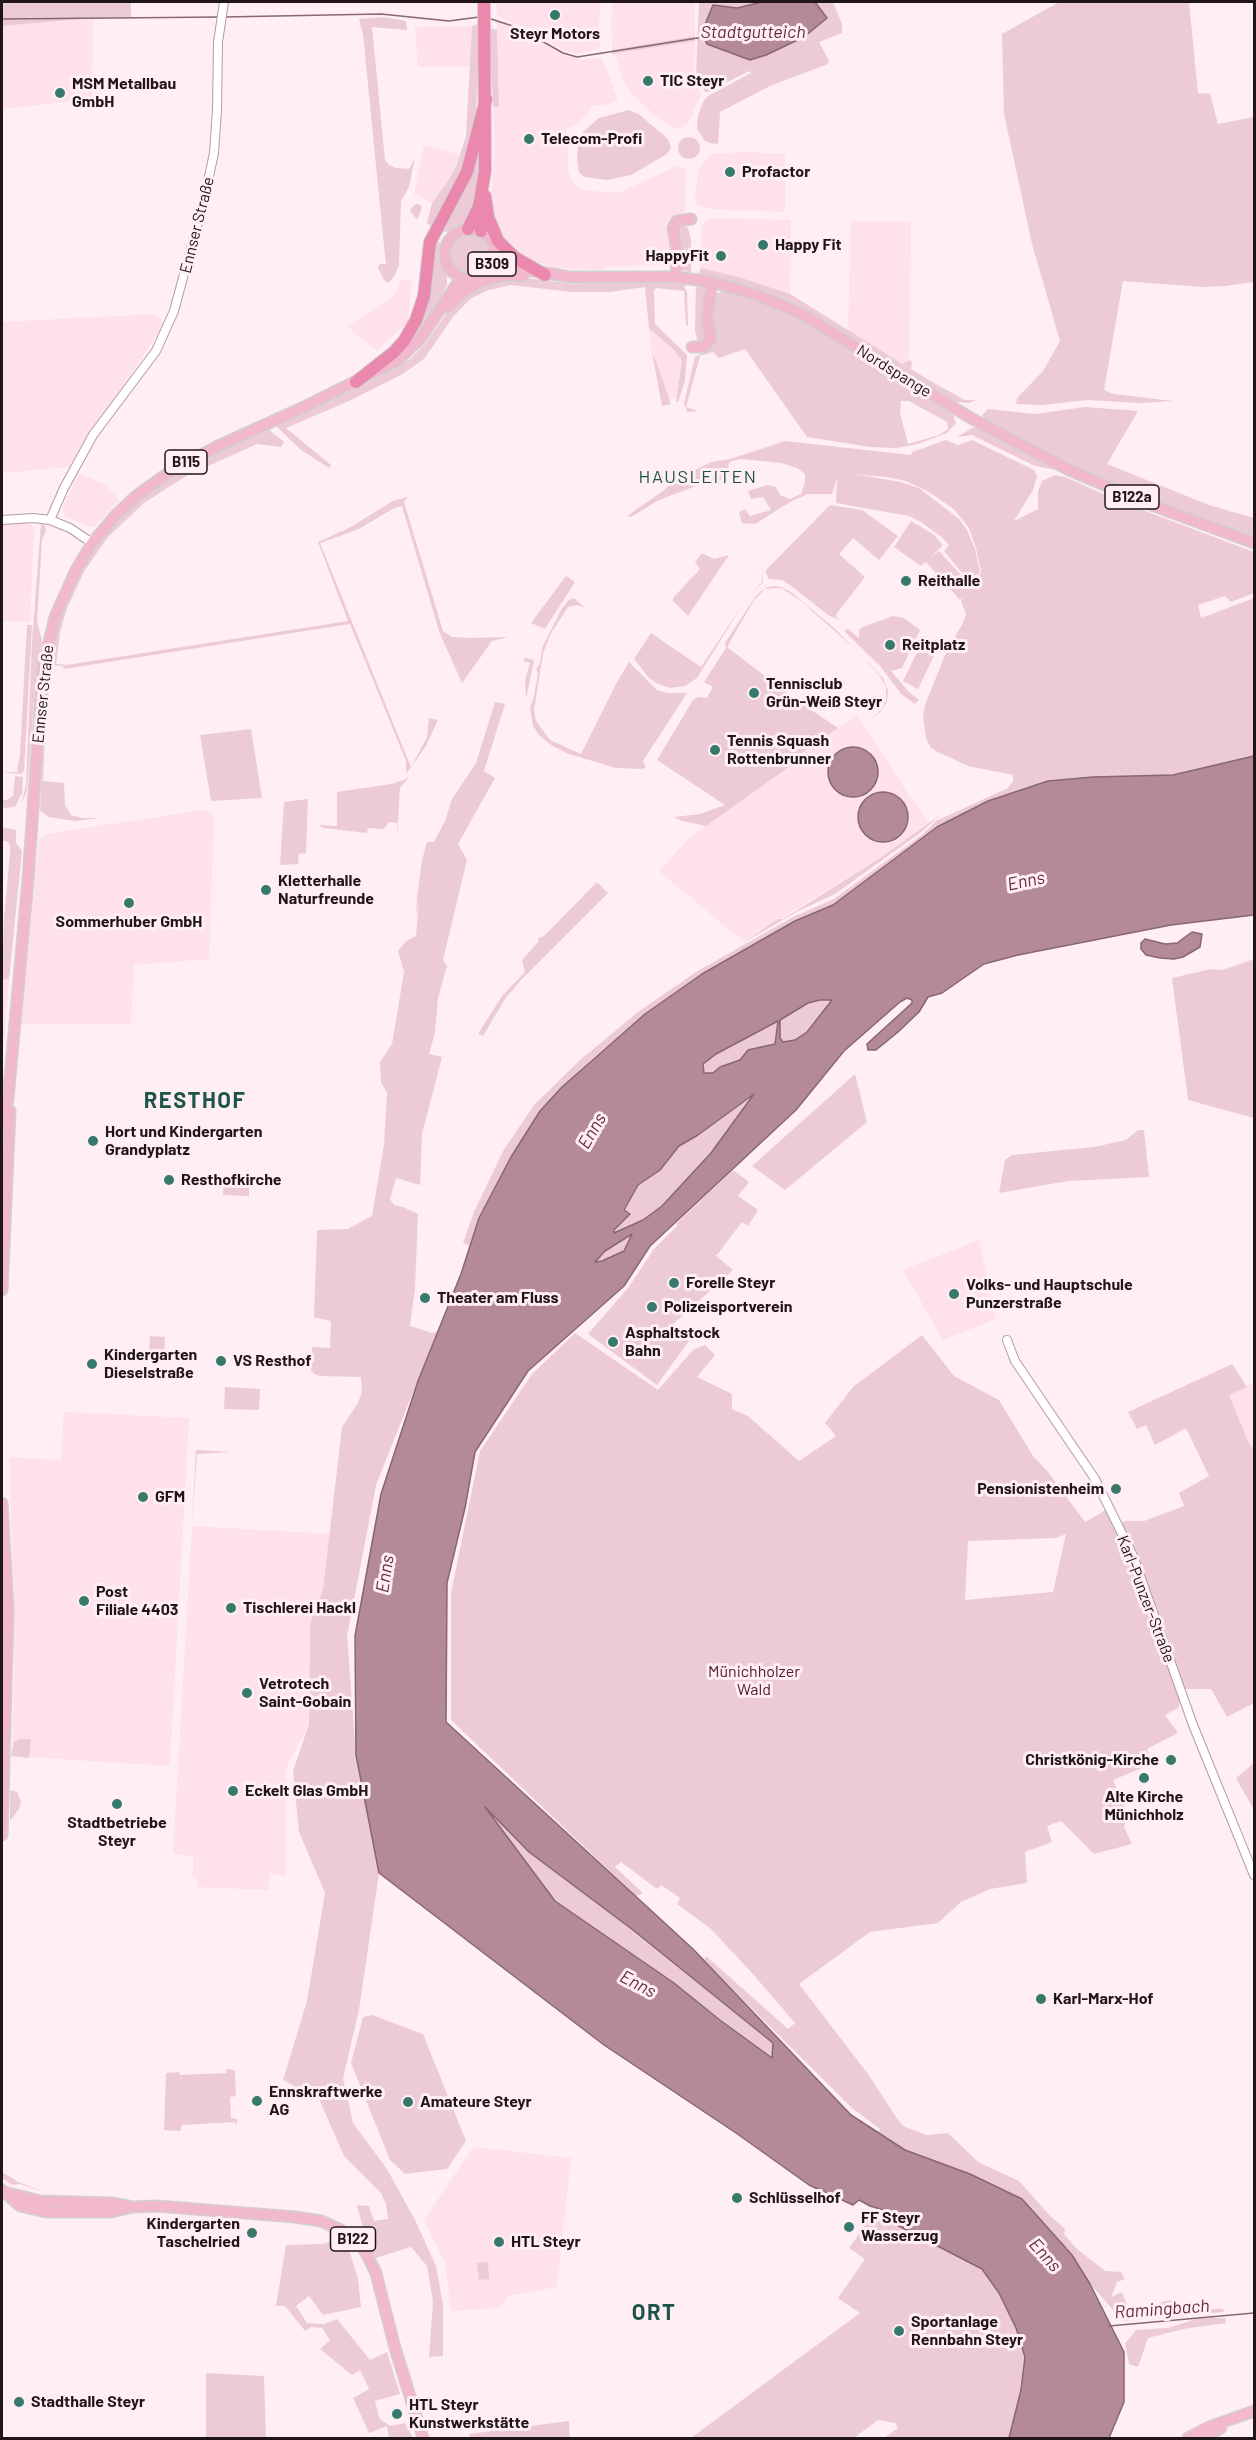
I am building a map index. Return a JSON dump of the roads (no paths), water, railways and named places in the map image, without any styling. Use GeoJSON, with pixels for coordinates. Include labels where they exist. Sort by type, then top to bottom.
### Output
{"type":"FeatureCollection","features":[{"type":"Feature","properties":{"kind":"highway","name":"B309"},"geometry":{"type":"LineString","coordinates":[[475,230],[485,171],[484,2]]}},
{"type":"Feature","properties":{"kind":"highway"},"geometry":{"type":"LineString","coordinates":[[356,382],[394,352],[412,329],[424,296],[428,251],[432,236],[467,172],[486,99]]}},
{"type":"Feature","properties":{"kind":"highway"},"geometry":{"type":"LineString","coordinates":[[485,171],[486,208],[494,233],[514,258],[550,275]]}},
{"type":"Feature","properties":{"kind":"main road"},"geometry":{"type":"LineString","coordinates":[[676,277],[677,252],[673,228],[677,221],[691,219]]}},
{"type":"Feature","properties":{"kind":"main road","name":"B309"},"geometry":{"type":"LineString","coordinates":[[475,230],[491,241],[495,254],[490,268],[479,277],[465,278],[452,270],[446,260],[447,243],[458,232],[475,230]]}},
{"type":"Feature","properties":{"kind":"main road","name":"Nordspange"},"geometry":{"type":"LineString","coordinates":[[495,254],[503,262],[517,268],[550,275],[676,277],[712,282],[758,295],[796,311],[969,417],[1070,470],[1154,506],[1254,543]]}},
{"type":"Feature","properties":{"kind":"main road","name":"Nordspange"},"geometry":{"type":"LineString","coordinates":[[490,268],[517,268]]}},
{"type":"Feature","properties":{"kind":"main road","name":"Ennser Straße"},"geometry":{"type":"LineString","coordinates":[[2,1124],[8,1100],[28,880],[45,652],[61,600],[76,570],[92,543],[116,515],[136,496],[168,473],[218,446],[398,360],[428,330],[450,282],[452,270]]}},
{"type":"Feature","properties":{"kind":"main road"},"geometry":{"type":"LineString","coordinates":[[428,330],[456,298],[481,282],[509,275],[550,275]]}},
{"type":"Feature","properties":{"kind":"main road","name":"Ennser Straße"},"geometry":{"type":"LineString","coordinates":[[439,309],[457,284],[465,278]]}},
{"type":"Feature","properties":{"kind":"main road"},"geometry":{"type":"LineString","coordinates":[[692,347],[704,347],[711,339],[707,319],[712,282]]}},
{"type":"Feature","properties":{"kind":"main road","name":"Ennser Straße"},"geometry":{"type":"LineString","coordinates":[[2,1290],[10,1108],[8,1100]]}},
{"type":"Feature","properties":{"kind":"main road"},"geometry":{"type":"LineString","coordinates":[[2,1503],[8,1604],[2,1835]]}},
{"type":"Feature","properties":{"kind":"main road","name":"B122"},"geometry":{"type":"LineString","coordinates":[[3,2191],[20,2206],[46,2212],[112,2212],[132,2207],[157,2206],[295,2217],[331,2225],[352,2237],[364,2250],[376,2273],[395,2348],[423,2439]]}},
{"type":"Feature","properties":{"kind":"main road"},"geometry":{"type":"LineString","coordinates":[[1203,2439],[1254,2411]]}},
{"type":"Feature","properties":{"kind":"main road"},"geometry":{"type":"LineString","coordinates":[[1188,2439],[1209,2427],[1234,2420]]}},
{"type":"Feature","properties":{"kind":"street","name":"Ennser Straße"},"geometry":{"type":"LineString","coordinates":[[50,520],[90,440],[156,351],[174,311],[204,200],[214,153],[217,58],[224,2]]}},
{"type":"Feature","properties":{"kind":"street"},"geometry":{"type":"LineString","coordinates":[[2,520],[33,518],[50,520],[70,528],[92,543]]}},
{"type":"Feature","properties":{"kind":"street","name":"Karl-Punzer-Straße"},"geometry":{"type":"LineString","coordinates":[[1007,1340],[1015,1361],[1095,1479],[1133,1556],[1192,1725],[1254,1875]]}},
{"type":"Feature","properties":{"kind":"water","name":"Stadtgutteich"},"geometry":{"type":"Polygon","coordinates":[[[762,2],[815,2],[827,18],[804,37],[750,60],[707,44],[704,38],[704,27],[713,5],[737,8],[762,2]]]}},
{"type":"Feature","properties":{"kind":"water"},"geometry":{"type":"Polygon","coordinates":[[[853,747],[871,754],[878,772],[871,790],[853,797],[835,790],[828,772],[835,754],[853,747]]]}},
{"type":"Feature","properties":{"kind":"water","name":"Enns"},"geometry":{"type":"Polygon","coordinates":[[[1254,756],[1254,915],[1171,925],[1018,955],[984,964],[942,993],[928,997],[919,1012],[898,1032],[876,1050],[868,1050],[867,1044],[912,1003],[912,1000],[907,998],[900,1002],[844,1051],[796,1110],[650,1246],[624,1286],[528,1371],[475,1452],[465,1508],[447,1583],[446,1722],[693,1949],[851,2115],[905,2150],[970,2174],[1022,2199],[1072,2255],[1090,2284],[1124,2352],[1124,2402],[1109,2438],[1009,2438],[1021,2390],[1025,2357],[1016,2328],[999,2293],[982,2269],[893,2223],[894,2214],[859,2200],[853,2205],[809,2185],[604,2045],[379,1873],[356,1755],[355,1636],[381,1494],[418,1381],[461,1274],[479,1218],[511,1157],[540,1111],[562,1087],[645,1014],[702,974],[795,921],[833,905],[937,827],[988,801],[1048,781],[1093,777],[1173,775],[1254,756]],[[832,1000],[808,1003],[780,1020],[780,1038],[783,1042],[795,1040],[807,1032],[832,1000]],[[778,1021],[716,1054],[703,1064],[704,1073],[713,1073],[720,1067],[740,1060],[748,1050],[775,1044],[778,1021]],[[754,1094],[679,1146],[660,1170],[638,1185],[624,1210],[630,1214],[614,1230],[614,1233],[643,1220],[662,1206],[711,1153],[754,1094]],[[632,1234],[605,1251],[595,1262],[624,1251],[632,1234]],[[485,1807],[555,1901],[674,1983],[772,2058],[773,2043],[633,1930],[529,1852],[485,1807]]]}},
{"type":"Feature","properties":{"kind":"water"},"geometry":{"type":"Polygon","coordinates":[[[883,792],[901,799],[908,817],[901,835],[883,842],[865,835],[858,817],[865,799],[883,792]]]}},
{"type":"Feature","properties":{"kind":"water"},"geometry":{"type":"Polygon","coordinates":[[[1192,932],[1202,934],[1200,947],[1183,957],[1160,958],[1146,955],[1141,949],[1141,943],[1145,939],[1165,944],[1177,943],[1192,932]]]}},
{"type":"Feature","properties":{"kind":"waterway"},"geometry":{"type":"LineString","coordinates":[[224,17],[381,14],[449,21],[479,17]]}},
{"type":"Feature","properties":{"kind":"waterway"},"geometry":{"type":"LineString","coordinates":[[2,19],[220,17]]}},
{"type":"Feature","properties":{"kind":"waterway"},"geometry":{"type":"LineString","coordinates":[[491,19],[519,28],[563,53],[577,57],[704,37]]}},
{"type":"Feature","properties":{"kind":"waterway","name":"Ramingbach"},"geometry":{"type":"LineString","coordinates":[[1109,2326],[1254,2313]]}},
{"type":"Feature","properties":{"kind":"place","name":"Steyr Motors"},"geometry":{"type":"Point","coordinates":[555,15]}},
{"type":"Feature","properties":{"kind":"place","name":"TIC Steyr"},"geometry":{"type":"Point","coordinates":[648,81]}},
{"type":"Feature","properties":{"kind":"place","name":"MSM Metallbau GmbH"},"geometry":{"type":"Point","coordinates":[60,93]}},
{"type":"Feature","properties":{"kind":"place","name":"Telecom-Profi"},"geometry":{"type":"Point","coordinates":[529,139]}},
{"type":"Feature","properties":{"kind":"place","name":"Profactor"},"geometry":{"type":"Point","coordinates":[730,172]}},
{"type":"Feature","properties":{"kind":"place","name":"Happy Fit"},"geometry":{"type":"Point","coordinates":[763,245]}},
{"type":"Feature","properties":{"kind":"place","name":"HappyFit"},"geometry":{"type":"Point","coordinates":[721,256]}},
{"type":"Feature","properties":{"kind":"place","name":"Reithalle"},"geometry":{"type":"Point","coordinates":[906,581]}},
{"type":"Feature","properties":{"kind":"place","name":"Reitplatz"},"geometry":{"type":"Point","coordinates":[890,645]}},
{"type":"Feature","properties":{"kind":"place","name":"Tennisclub Grün-Weiß Steyr"},"geometry":{"type":"Point","coordinates":[754,693]}},
{"type":"Feature","properties":{"kind":"place","name":"Tennis Squash Rottenbrunner"},"geometry":{"type":"Point","coordinates":[715,750]}},
{"type":"Feature","properties":{"kind":"place","name":"Kletterhalle Naturfreunde"},"geometry":{"type":"Point","coordinates":[266,890]}},
{"type":"Feature","properties":{"kind":"place","name":"Sommerhuber GmbH"},"geometry":{"type":"Point","coordinates":[129,903]}},
{"type":"Feature","properties":{"kind":"place","name":"Hort und Kindergarten Grandyplatz"},"geometry":{"type":"Point","coordinates":[93,1141]}},
{"type":"Feature","properties":{"kind":"place","name":"Resthofkirche"},"geometry":{"type":"Point","coordinates":[169,1180]}},
{"type":"Feature","properties":{"kind":"place","name":"Forelle Steyr"},"geometry":{"type":"Point","coordinates":[674,1283]}},
{"type":"Feature","properties":{"kind":"place","name":"Volks- und Hauptschule Punzerstraße"},"geometry":{"type":"Point","coordinates":[954,1294]}},
{"type":"Feature","properties":{"kind":"place","name":"Theater am Fluss"},"geometry":{"type":"Point","coordinates":[425,1298]}},
{"type":"Feature","properties":{"kind":"place","name":"Polizeisportverein"},"geometry":{"type":"Point","coordinates":[652,1307]}},
{"type":"Feature","properties":{"kind":"place","name":"Asphaltstock Bahn"},"geometry":{"type":"Point","coordinates":[613,1342]}},
{"type":"Feature","properties":{"kind":"place","name":"VS Resthof"},"geometry":{"type":"Point","coordinates":[221,1361]}},
{"type":"Feature","properties":{"kind":"place","name":"Kindergarten Dieselstraße"},"geometry":{"type":"Point","coordinates":[92,1364]}},
{"type":"Feature","properties":{"kind":"place","name":"Pensionistenheim"},"geometry":{"type":"Point","coordinates":[1116,1489]}},
{"type":"Feature","properties":{"kind":"place","name":"GFM"},"geometry":{"type":"Point","coordinates":[143,1497]}},
{"type":"Feature","properties":{"kind":"place","name":"Post Filiale 4403"},"geometry":{"type":"Point","coordinates":[84,1601]}},
{"type":"Feature","properties":{"kind":"place","name":"Tischlerei Hackl"},"geometry":{"type":"Point","coordinates":[231,1608]}},
{"type":"Feature","properties":{"kind":"place","name":"Vetrotech Saint-Gobain"},"geometry":{"type":"Point","coordinates":[247,1693]}},
{"type":"Feature","properties":{"kind":"place","name":"Christkönig-Kirche"},"geometry":{"type":"Point","coordinates":[1171,1760]}},
{"type":"Feature","properties":{"kind":"place","name":"Alte Kirche Münichholz"},"geometry":{"type":"Point","coordinates":[1144,1778]}},
{"type":"Feature","properties":{"kind":"place","name":"Eckelt Glas GmbH"},"geometry":{"type":"Point","coordinates":[233,1791]}},
{"type":"Feature","properties":{"kind":"place","name":"Stadtbetriebe Steyr"},"geometry":{"type":"Point","coordinates":[117,1804]}},
{"type":"Feature","properties":{"kind":"place","name":"Karl-Marx-Hof"},"geometry":{"type":"Point","coordinates":[1041,1999]}},
{"type":"Feature","properties":{"kind":"place","name":"Ennskraftwerke AG"},"geometry":{"type":"Point","coordinates":[257,2101]}},
{"type":"Feature","properties":{"kind":"place","name":"Amateure Steyr"},"geometry":{"type":"Point","coordinates":[408,2102]}},
{"type":"Feature","properties":{"kind":"place","name":"Schlüsselhof"},"geometry":{"type":"Point","coordinates":[737,2198]}},
{"type":"Feature","properties":{"kind":"place","name":"FF Steyr Wasserzug"},"geometry":{"type":"Point","coordinates":[849,2227]}},
{"type":"Feature","properties":{"kind":"place","name":"Kindergarten Taschelried"},"geometry":{"type":"Point","coordinates":[252,2233]}},
{"type":"Feature","properties":{"kind":"place","name":"HTL Steyr"},"geometry":{"type":"Point","coordinates":[499,2242]}},
{"type":"Feature","properties":{"kind":"place","name":"Sportanlage Rennbahn Steyr"},"geometry":{"type":"Point","coordinates":[899,2331]}},
{"type":"Feature","properties":{"kind":"place","name":"Stadthalle Steyr"},"geometry":{"type":"Point","coordinates":[19,2402]}},
{"type":"Feature","properties":{"kind":"place","name":"HTL Steyr Kunstwerkstätte"},"geometry":{"type":"Point","coordinates":[397,2414]}},
{"type":"Feature","properties":{"kind":"district","name":"HAUSLEITEN"},"geometry":{"type":"Point","coordinates":[698,477]}},
{"type":"Feature","properties":{"kind":"district","name":"RESTHOF"},"geometry":{"type":"Point","coordinates":[195,1101]}},
{"type":"Feature","properties":{"kind":"district","name":"ORT"},"geometry":{"type":"Point","coordinates":[654,2313]}},
{"type":"Feature","properties":{"kind":"park label","name":"Münichholzer Wald"},"geometry":{"type":"Point","coordinates":[754,1681]}}]}
